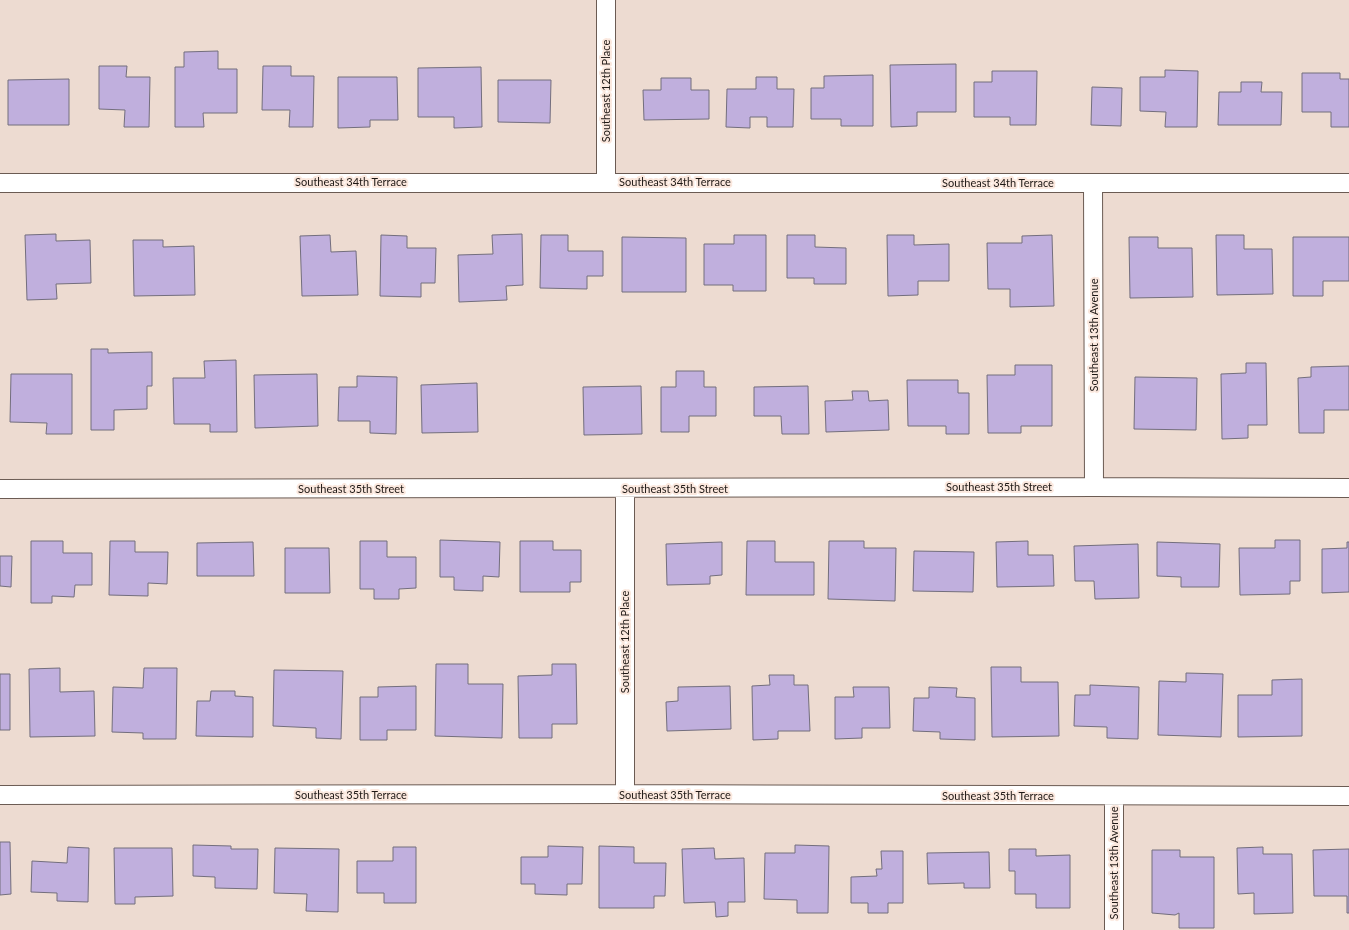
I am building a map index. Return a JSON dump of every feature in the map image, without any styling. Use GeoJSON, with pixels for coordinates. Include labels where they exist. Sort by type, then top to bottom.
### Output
{"type":"FeatureCollection","features":[{"type":"Feature","properties":{"kind":"street","name":"Southeast 12th Place"},"geometry":{"type":"LineString","coordinates":[[606,0],[606,182]]}},
{"type":"Feature","properties":{"kind":"street","name":"Southeast 34th Terrace"},"geometry":{"type":"LineString","coordinates":[[0,183],[1349,183]]}},
{"type":"Feature","properties":{"kind":"street","name":"Southeast 13th Avenue"},"geometry":{"type":"LineString","coordinates":[[1093,183],[1094,487]]}},
{"type":"Feature","properties":{"kind":"street","name":"Southeast 35th Street"},"geometry":{"type":"LineString","coordinates":[[0,489],[1349,488]]}},
{"type":"Feature","properties":{"kind":"street","name":"Southeast 12th Place"},"geometry":{"type":"LineString","coordinates":[[625,489],[625,794]]}},
{"type":"Feature","properties":{"kind":"street","name":"Southeast 35th Terrace"},"geometry":{"type":"LineString","coordinates":[[0,795],[625,794],[1349,796]]}},
{"type":"Feature","properties":{"kind":"street","name":"Southeast 13th Avenue"},"geometry":{"type":"LineString","coordinates":[[1114,796],[1114,930]]}},
{"type":"Feature","properties":{"kind":"building"},"geometry":{"type":"Polygon","coordinates":[[[218,51],[218,69],[237,69],[237,113],[203,113],[204,127],[175,127],[175,67],[184,67],[184,52],[218,51]]]}},
{"type":"Feature","properties":{"kind":"building"},"geometry":{"type":"Polygon","coordinates":[[[956,64],[956,112],[917,112],[917,126],[891,127],[890,65],[956,64]]]}},
{"type":"Feature","properties":{"kind":"building"},"geometry":{"type":"Polygon","coordinates":[[[99,66],[127,66],[126,77],[150,77],[149,127],[124,127],[125,110],[99,109],[99,66]]]}},
{"type":"Feature","properties":{"kind":"building"},"geometry":{"type":"Polygon","coordinates":[[[263,66],[291,66],[291,76],[314,76],[313,127],[289,127],[290,110],[262,110],[263,66]]]}},
{"type":"Feature","properties":{"kind":"building"},"geometry":{"type":"Polygon","coordinates":[[[481,67],[482,127],[454,128],[454,117],[418,117],[418,68],[481,67]]]}},
{"type":"Feature","properties":{"kind":"building"},"geometry":{"type":"Polygon","coordinates":[[[1165,70],[1198,71],[1197,127],[1165,127],[1166,112],[1140,111],[1140,77],[1165,77],[1165,70]]]}},
{"type":"Feature","properties":{"kind":"building"},"geometry":{"type":"Polygon","coordinates":[[[992,71],[1037,71],[1036,125],[1010,125],[1010,117],[974,117],[974,82],[992,82],[992,71]]]}},
{"type":"Feature","properties":{"kind":"building"},"geometry":{"type":"Polygon","coordinates":[[[1302,73],[1340,73],[1340,79],[1349,79],[1349,127],[1331,127],[1331,112],[1302,112],[1302,73]]]}},
{"type":"Feature","properties":{"kind":"building"},"geometry":{"type":"Polygon","coordinates":[[[873,75],[873,126],[841,126],[841,119],[811,119],[811,88],[824,88],[824,76],[873,75]]]}},
{"type":"Feature","properties":{"kind":"building"},"geometry":{"type":"Polygon","coordinates":[[[338,77],[397,77],[398,120],[370,120],[370,127],[338,128],[338,77]]]}},
{"type":"Feature","properties":{"kind":"building"},"geometry":{"type":"Polygon","coordinates":[[[756,77],[777,77],[777,89],[794,89],[793,127],[767,127],[767,117],[750,117],[750,128],[726,127],[727,89],[756,89],[756,77]]]}},
{"type":"Feature","properties":{"kind":"building"},"geometry":{"type":"Polygon","coordinates":[[[661,78],[691,78],[691,90],[709,90],[709,119],[644,120],[643,90],[661,90],[661,78]]]}},
{"type":"Feature","properties":{"kind":"building"},"geometry":{"type":"Polygon","coordinates":[[[69,79],[69,125],[8,125],[8,80],[69,79]]]}},
{"type":"Feature","properties":{"kind":"building"},"geometry":{"type":"Polygon","coordinates":[[[498,80],[551,80],[550,123],[498,122],[498,80]]]}},
{"type":"Feature","properties":{"kind":"building"},"geometry":{"type":"Polygon","coordinates":[[[1241,82],[1262,82],[1261,92],[1282,92],[1281,125],[1218,125],[1219,92],[1241,92],[1241,82]]]}},
{"type":"Feature","properties":{"kind":"building"},"geometry":{"type":"Polygon","coordinates":[[[1092,87],[1122,88],[1121,126],[1091,125],[1092,87]]]}},
{"type":"Feature","properties":{"kind":"building"},"geometry":{"type":"Polygon","coordinates":[[[56,234],[56,241],[90,240],[91,283],[56,284],[57,299],[27,300],[25,235],[56,234]]]}},
{"type":"Feature","properties":{"kind":"building"},"geometry":{"type":"Polygon","coordinates":[[[522,234],[523,285],[506,286],[507,300],[459,302],[458,255],[493,254],[492,235],[522,234]]]}},
{"type":"Feature","properties":{"kind":"building"},"geometry":{"type":"Polygon","coordinates":[[[330,235],[331,252],[356,251],[358,295],[302,296],[300,236],[330,235]]]}},
{"type":"Feature","properties":{"kind":"building"},"geometry":{"type":"Polygon","coordinates":[[[381,235],[407,236],[407,248],[436,248],[435,283],[421,283],[421,297],[380,296],[381,235]]]}},
{"type":"Feature","properties":{"kind":"building"},"geometry":{"type":"Polygon","coordinates":[[[541,235],[568,235],[568,251],[603,251],[603,276],[587,276],[587,289],[540,288],[541,235]]]}},
{"type":"Feature","properties":{"kind":"building"},"geometry":{"type":"Polygon","coordinates":[[[734,235],[766,235],[766,291],[733,291],[733,285],[704,285],[704,244],[734,244],[734,235]]]}},
{"type":"Feature","properties":{"kind":"building"},"geometry":{"type":"Polygon","coordinates":[[[787,235],[815,235],[815,247],[846,248],[846,284],[814,284],[814,278],[787,278],[787,235]]]}},
{"type":"Feature","properties":{"kind":"building"},"geometry":{"type":"Polygon","coordinates":[[[887,235],[914,235],[914,245],[949,244],[949,281],[918,281],[918,295],[888,296],[887,235]]]}},
{"type":"Feature","properties":{"kind":"building"},"geometry":{"type":"Polygon","coordinates":[[[1052,235],[1054,306],[1010,307],[1010,289],[988,289],[987,243],[1022,243],[1022,236],[1052,235]]]}},
{"type":"Feature","properties":{"kind":"building"},"geometry":{"type":"Polygon","coordinates":[[[1216,235],[1244,235],[1244,249],[1272,249],[1273,294],[1217,295],[1216,235]]]}},
{"type":"Feature","properties":{"kind":"building"},"geometry":{"type":"Polygon","coordinates":[[[622,237],[686,238],[686,292],[622,292],[622,237]]]}},
{"type":"Feature","properties":{"kind":"building"},"geometry":{"type":"Polygon","coordinates":[[[1129,237],[1158,237],[1158,248],[1192,248],[1193,297],[1130,298],[1129,237]]]}},
{"type":"Feature","properties":{"kind":"building"},"geometry":{"type":"Polygon","coordinates":[[[1293,237],[1349,237],[1349,281],[1323,281],[1323,296],[1293,296],[1293,237]]]}},
{"type":"Feature","properties":{"kind":"building"},"geometry":{"type":"Polygon","coordinates":[[[133,240],[163,240],[163,247],[194,246],[195,295],[134,296],[133,240]]]}},
{"type":"Feature","properties":{"kind":"building"},"geometry":{"type":"Polygon","coordinates":[[[91,349],[108,349],[108,353],[152,352],[152,386],[147,386],[147,409],[114,410],[114,430],[91,430],[91,349]]]}},
{"type":"Feature","properties":{"kind":"building"},"geometry":{"type":"Polygon","coordinates":[[[236,360],[237,432],[210,432],[210,424],[174,424],[173,378],[205,378],[204,361],[236,360]]]}},
{"type":"Feature","properties":{"kind":"building"},"geometry":{"type":"Polygon","coordinates":[[[1246,363],[1266,363],[1267,425],[1248,425],[1248,438],[1222,439],[1221,374],[1246,373],[1246,363]]]}},
{"type":"Feature","properties":{"kind":"building"},"geometry":{"type":"Polygon","coordinates":[[[1015,365],[1052,365],[1052,426],[1021,426],[1021,433],[988,433],[987,375],[1015,375],[1015,365]]]}},
{"type":"Feature","properties":{"kind":"building"},"geometry":{"type":"Polygon","coordinates":[[[1349,366],[1349,410],[1324,410],[1324,433],[1299,433],[1298,378],[1311,377],[1311,367],[1349,366]]]}},
{"type":"Feature","properties":{"kind":"building"},"geometry":{"type":"Polygon","coordinates":[[[676,371],[704,371],[704,387],[716,387],[716,416],[689,416],[689,432],[661,432],[661,387],[676,387],[676,371]]]}},
{"type":"Feature","properties":{"kind":"building"},"geometry":{"type":"Polygon","coordinates":[[[11,374],[72,374],[72,434],[46,434],[47,423],[10,422],[11,374]]]}},
{"type":"Feature","properties":{"kind":"building"},"geometry":{"type":"Polygon","coordinates":[[[317,374],[318,426],[255,428],[254,375],[317,374]]]}},
{"type":"Feature","properties":{"kind":"building"},"geometry":{"type":"Polygon","coordinates":[[[357,376],[397,377],[396,434],[370,433],[370,421],[338,421],[339,387],[357,387],[357,376]]]}},
{"type":"Feature","properties":{"kind":"building"},"geometry":{"type":"Polygon","coordinates":[[[1135,377],[1197,378],[1196,430],[1134,429],[1135,377]]]}},
{"type":"Feature","properties":{"kind":"building"},"geometry":{"type":"Polygon","coordinates":[[[907,380],[958,380],[958,393],[969,393],[969,434],[946,434],[946,426],[908,426],[907,380]]]}},
{"type":"Feature","properties":{"kind":"building"},"geometry":{"type":"Polygon","coordinates":[[[477,383],[478,432],[422,433],[421,385],[477,383]]]}},
{"type":"Feature","properties":{"kind":"building"},"geometry":{"type":"Polygon","coordinates":[[[641,386],[642,434],[584,435],[583,387],[641,386]]]}},
{"type":"Feature","properties":{"kind":"building"},"geometry":{"type":"Polygon","coordinates":[[[808,386],[809,434],[782,434],[781,416],[754,416],[754,387],[808,386]]]}},
{"type":"Feature","properties":{"kind":"building"},"geometry":{"type":"Polygon","coordinates":[[[852,391],[868,391],[869,401],[888,400],[889,430],[826,432],[825,401],[853,400],[852,391]]]}},
{"type":"Feature","properties":{"kind":"building"},"geometry":{"type":"Polygon","coordinates":[[[440,540],[500,542],[499,577],[483,576],[483,591],[454,590],[454,577],[440,577],[440,540]]]}},
{"type":"Feature","properties":{"kind":"building"},"geometry":{"type":"Polygon","coordinates":[[[1275,540],[1300,540],[1300,581],[1290,581],[1290,594],[1240,595],[1239,548],[1275,548],[1275,540]]]}},
{"type":"Feature","properties":{"kind":"building"},"geometry":{"type":"Polygon","coordinates":[[[31,541],[63,541],[63,553],[92,553],[92,585],[75,585],[74,597],[52,596],[52,603],[31,603],[31,541]]]}},
{"type":"Feature","properties":{"kind":"building"},"geometry":{"type":"Polygon","coordinates":[[[110,541],[135,541],[135,552],[168,552],[167,584],[148,583],[148,596],[109,595],[110,541]]]}},
{"type":"Feature","properties":{"kind":"building"},"geometry":{"type":"Polygon","coordinates":[[[360,541],[387,541],[387,557],[416,557],[416,588],[399,589],[399,599],[374,599],[374,589],[360,589],[360,541]]]}},
{"type":"Feature","properties":{"kind":"building"},"geometry":{"type":"Polygon","coordinates":[[[520,541],[553,541],[553,550],[581,550],[581,582],[570,582],[570,592],[520,592],[520,541]]]}},
{"type":"Feature","properties":{"kind":"building"},"geometry":{"type":"Polygon","coordinates":[[[747,541],[775,541],[775,562],[814,562],[814,595],[746,595],[747,541]]]}},
{"type":"Feature","properties":{"kind":"building"},"geometry":{"type":"Polygon","coordinates":[[[829,541],[864,541],[864,548],[896,548],[895,601],[828,599],[829,541]]]}},
{"type":"Feature","properties":{"kind":"building"},"geometry":{"type":"Polygon","coordinates":[[[1028,541],[1028,555],[1053,555],[1054,586],[997,587],[996,542],[1028,541]]]}},
{"type":"Feature","properties":{"kind":"building"},"geometry":{"type":"Polygon","coordinates":[[[253,542],[254,576],[197,576],[197,543],[253,542]]]}},
{"type":"Feature","properties":{"kind":"building"},"geometry":{"type":"Polygon","coordinates":[[[722,542],[722,575],[710,576],[710,584],[667,585],[666,544],[722,542]]]}},
{"type":"Feature","properties":{"kind":"building"},"geometry":{"type":"Polygon","coordinates":[[[1157,542],[1220,544],[1219,587],[1181,587],[1181,577],[1157,576],[1157,542]]]}},
{"type":"Feature","properties":{"kind":"building"},"geometry":{"type":"Polygon","coordinates":[[[1347,542],[1349,542],[1349,592],[1322,593],[1322,549],[1347,548],[1347,542]]]}},
{"type":"Feature","properties":{"kind":"building"},"geometry":{"type":"Polygon","coordinates":[[[1138,544],[1139,598],[1095,599],[1094,581],[1075,581],[1074,546],[1138,544]]]}},
{"type":"Feature","properties":{"kind":"building"},"geometry":{"type":"Polygon","coordinates":[[[285,548],[329,548],[330,593],[285,593],[285,548]]]}},
{"type":"Feature","properties":{"kind":"building"},"geometry":{"type":"Polygon","coordinates":[[[914,551],[974,552],[973,592],[913,591],[914,551]]]}},
{"type":"Feature","properties":{"kind":"building"},"geometry":{"type":"Polygon","coordinates":[[[0,556],[12,556],[11,587],[0,586],[0,556]]]}},
{"type":"Feature","properties":{"kind":"building"},"geometry":{"type":"Polygon","coordinates":[[[436,664],[468,664],[468,684],[503,684],[502,738],[435,736],[436,664]]]}},
{"type":"Feature","properties":{"kind":"building"},"geometry":{"type":"Polygon","coordinates":[[[552,664],[576,664],[577,724],[552,724],[552,738],[519,738],[518,676],[552,675],[552,664]]]}},
{"type":"Feature","properties":{"kind":"building"},"geometry":{"type":"Polygon","coordinates":[[[991,667],[1021,667],[1021,682],[1058,682],[1059,736],[992,737],[991,667]]]}},
{"type":"Feature","properties":{"kind":"building"},"geometry":{"type":"Polygon","coordinates":[[[60,668],[60,692],[94,691],[95,736],[30,737],[29,669],[60,668]]]}},
{"type":"Feature","properties":{"kind":"building"},"geometry":{"type":"Polygon","coordinates":[[[144,668],[177,668],[176,739],[143,739],[143,733],[112,732],[113,687],[143,688],[144,668]]]}},
{"type":"Feature","properties":{"kind":"building"},"geometry":{"type":"Polygon","coordinates":[[[274,670],[343,671],[341,739],[316,738],[316,728],[273,726],[274,670]]]}},
{"type":"Feature","properties":{"kind":"building"},"geometry":{"type":"Polygon","coordinates":[[[1186,673],[1223,674],[1221,737],[1158,735],[1159,681],[1186,682],[1186,673]]]}},
{"type":"Feature","properties":{"kind":"building"},"geometry":{"type":"Polygon","coordinates":[[[0,674],[10,674],[10,730],[0,730],[0,674]]]}},
{"type":"Feature","properties":{"kind":"building"},"geometry":{"type":"Polygon","coordinates":[[[769,675],[794,675],[794,685],[808,685],[810,731],[778,731],[778,739],[753,740],[752,686],[770,685],[769,675]]]}},
{"type":"Feature","properties":{"kind":"building"},"geometry":{"type":"Polygon","coordinates":[[[1302,679],[1302,736],[1238,737],[1238,695],[1272,695],[1272,680],[1302,679]]]}},
{"type":"Feature","properties":{"kind":"building"},"geometry":{"type":"Polygon","coordinates":[[[1090,685],[1139,687],[1138,739],[1107,738],[1107,727],[1074,726],[1075,695],[1090,695],[1090,685]]]}},
{"type":"Feature","properties":{"kind":"building"},"geometry":{"type":"Polygon","coordinates":[[[416,686],[416,730],[387,730],[387,740],[360,740],[360,697],[378,697],[378,687],[416,686]]]}},
{"type":"Feature","properties":{"kind":"building"},"geometry":{"type":"Polygon","coordinates":[[[730,686],[731,729],[667,731],[666,702],[678,701],[678,687],[730,686]]]}},
{"type":"Feature","properties":{"kind":"building"},"geometry":{"type":"Polygon","coordinates":[[[853,687],[889,687],[890,728],[862,728],[862,738],[835,739],[835,697],[854,697],[853,687]]]}},
{"type":"Feature","properties":{"kind":"building"},"geometry":{"type":"Polygon","coordinates":[[[929,687],[957,688],[956,697],[975,698],[975,740],[940,739],[940,732],[913,731],[914,698],[929,698],[929,687]]]}},
{"type":"Feature","properties":{"kind":"building"},"geometry":{"type":"Polygon","coordinates":[[[211,691],[235,691],[235,696],[253,697],[253,737],[196,736],[197,701],[210,701],[211,691]]]}},
{"type":"Feature","properties":{"kind":"building"},"geometry":{"type":"Polygon","coordinates":[[[0,842],[10,842],[11,894],[0,895],[0,842]]]}},
{"type":"Feature","properties":{"kind":"building"},"geometry":{"type":"Polygon","coordinates":[[[193,845],[231,846],[231,849],[258,849],[257,889],[215,888],[215,877],[193,876],[193,845]]]}},
{"type":"Feature","properties":{"kind":"building"},"geometry":{"type":"Polygon","coordinates":[[[795,845],[829,846],[828,913],[797,913],[797,900],[764,899],[765,853],[795,853],[795,845]]]}},
{"type":"Feature","properties":{"kind":"building"},"geometry":{"type":"Polygon","coordinates":[[[548,846],[583,847],[582,884],[567,884],[567,895],[535,894],[535,884],[521,884],[521,857],[548,857],[548,846]]]}},
{"type":"Feature","properties":{"kind":"building"},"geometry":{"type":"Polygon","coordinates":[[[599,846],[634,847],[634,863],[666,863],[665,896],[654,896],[654,908],[599,908],[599,846]]]}},
{"type":"Feature","properties":{"kind":"building"},"geometry":{"type":"Polygon","coordinates":[[[68,847],[89,848],[88,902],[57,901],[57,893],[31,892],[32,861],[67,863],[68,847]]]}},
{"type":"Feature","properties":{"kind":"building"},"geometry":{"type":"Polygon","coordinates":[[[393,847],[416,847],[416,903],[384,903],[384,893],[357,893],[357,861],[393,861],[393,847]]]}},
{"type":"Feature","properties":{"kind":"building"},"geometry":{"type":"Polygon","coordinates":[[[1263,847],[1263,854],[1292,854],[1293,913],[1254,914],[1254,893],[1238,894],[1237,848],[1263,847]]]}},
{"type":"Feature","properties":{"kind":"building"},"geometry":{"type":"Polygon","coordinates":[[[114,848],[172,848],[173,896],[135,897],[135,904],[115,904],[114,848]]]}},
{"type":"Feature","properties":{"kind":"building"},"geometry":{"type":"Polygon","coordinates":[[[275,848],[339,849],[338,912],[306,911],[307,894],[274,893],[275,848]]]}},
{"type":"Feature","properties":{"kind":"building"},"geometry":{"type":"Polygon","coordinates":[[[714,848],[715,859],[744,858],[745,902],[728,902],[728,916],[716,917],[715,902],[684,903],[682,849],[714,848]]]}},
{"type":"Feature","properties":{"kind":"building"},"geometry":{"type":"Polygon","coordinates":[[[1009,849],[1036,849],[1036,856],[1070,855],[1070,908],[1036,908],[1036,894],[1015,894],[1015,871],[1009,871],[1009,849]]]}},
{"type":"Feature","properties":{"kind":"building"},"geometry":{"type":"Polygon","coordinates":[[[1349,849],[1349,913],[1347,913],[1347,896],[1314,896],[1313,850],[1349,849]]]}},
{"type":"Feature","properties":{"kind":"building"},"geometry":{"type":"Polygon","coordinates":[[[1152,850],[1180,850],[1180,857],[1214,857],[1214,928],[1179,928],[1179,913],[1175,915],[1152,913],[1152,850]]]}},
{"type":"Feature","properties":{"kind":"building"},"geometry":{"type":"Polygon","coordinates":[[[881,851],[903,851],[903,903],[888,903],[888,913],[868,913],[868,903],[851,903],[851,877],[877,876],[876,869],[882,869],[881,851]]]}},
{"type":"Feature","properties":{"kind":"building"},"geometry":{"type":"Polygon","coordinates":[[[989,852],[990,888],[964,888],[964,883],[928,884],[927,853],[989,852]]]}}]}
